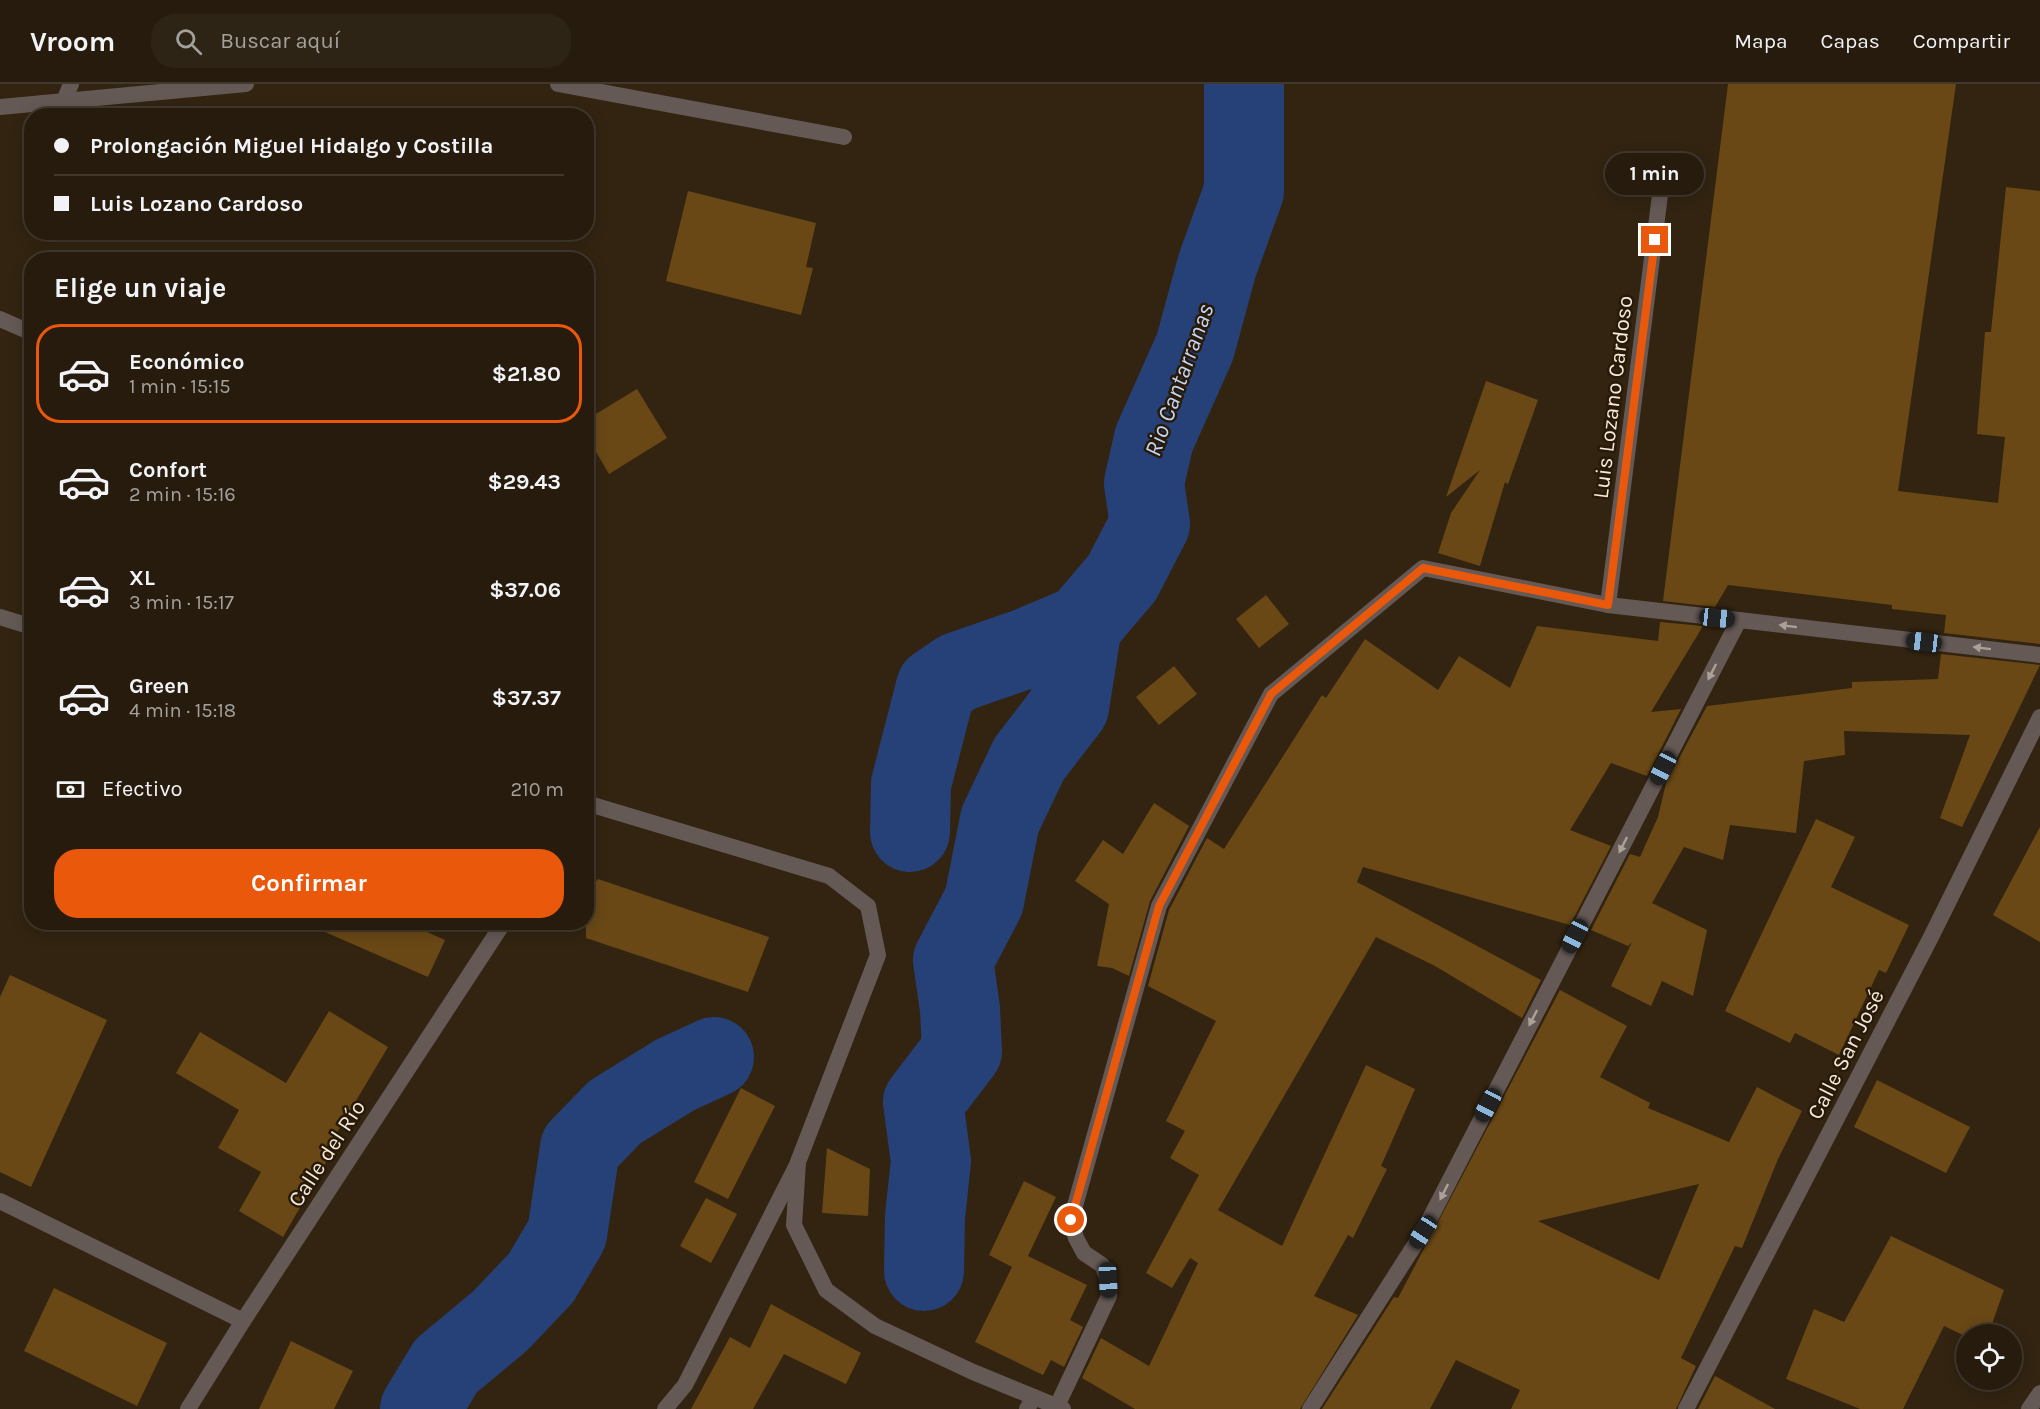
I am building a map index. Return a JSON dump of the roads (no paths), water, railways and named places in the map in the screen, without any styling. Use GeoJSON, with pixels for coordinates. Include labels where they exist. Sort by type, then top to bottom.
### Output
{"type":"FeatureCollection","features":[{"type":"Feature","properties":{"kind":"street"},"geometry":{"type":"LineString","coordinates":[[64,101],[71,84]]}},
{"type":"Feature","properties":{"kind":"street"},"geometry":{"type":"LineString","coordinates":[[0,107],[246,84]]}},
{"type":"Feature","properties":{"kind":"street"},"geometry":{"type":"LineString","coordinates":[[558,84],[844,137]]}},
{"type":"Feature","properties":{"kind":"street","name":"Luis Lozano Cardoso"},"geometry":{"type":"LineString","coordinates":[[1608,605],[1660,195]]}},
{"type":"Feature","properties":{"kind":"street"},"geometry":{"type":"LineString","coordinates":[[0,320],[24,330]]}},
{"type":"Feature","properties":{"kind":"street"},"geometry":{"type":"LineString","coordinates":[[798,1162],[794,1225],[826,1290],[875,1326],[973,1372],[1030,1403],[1060,1408],[1109,1296],[1108,1280],[1102,1265],[1084,1253],[1076,1238],[1071,1220],[1159,906],[1271,694],[1423,568],[1608,605],[2040,655]]}},
{"type":"Feature","properties":{"kind":"street"},"geometry":{"type":"LineString","coordinates":[[0,617],[24,624]]}},
{"type":"Feature","properties":{"kind":"street"},"geometry":{"type":"LineString","coordinates":[[1310,1409],[1423,1232],[1739,620]]}},
{"type":"Feature","properties":{"kind":"street","name":"Calle San José"},"geometry":{"type":"LineString","coordinates":[[1686,1409],[1931,937],[2040,717]]}},
{"type":"Feature","properties":{"kind":"street"},"geometry":{"type":"LineString","coordinates":[[594,805],[830,876],[868,906],[878,955],[798,1162],[685,1385],[664,1409]]}},
{"type":"Feature","properties":{"kind":"street","name":"Calle del Río"},"geometry":{"type":"LineString","coordinates":[[188,1409],[499,930]]}},
{"type":"Feature","properties":{"kind":"street"},"geometry":{"type":"LineString","coordinates":[[0,1201],[243,1321]]}},
{"type":"Feature","properties":{"kind":"street"},"geometry":{"type":"LineString","coordinates":[[2029,1409],[2040,1393]]}},
{"type":"Feature","properties":{"kind":"waterway","name":"Rio Cantarranas"},"geometry":{"type":"LineString","coordinates":[[910,832],[911,784],[936,687],[958,672],[1027,648],[1082,625],[1122,578],[1150,524],[1144,483],[1154,439],[1195,347],[1217,266],[1244,191],[1244,84]]}},
{"type":"Feature","properties":{"kind":"waterway","name":"Rio Cantarranas"},"geometry":{"type":"LineString","coordinates":[[924,1271],[925,1217],[931,1161],[923,1102],[962,1051],[960,1009],[953,960],[984,901],[1000,820],[1029,759],[1069,707],[1082,625]]}},
{"type":"Feature","properties":{"kind":"waterway","name":"Rio Cantarranas"},"geometry":{"type":"LineString","coordinates":[[420,1409],[446,1366],[500,1321],[541,1278],[567,1234],[580,1148],[615,1112],[675,1075],[714,1057]]}}]}
